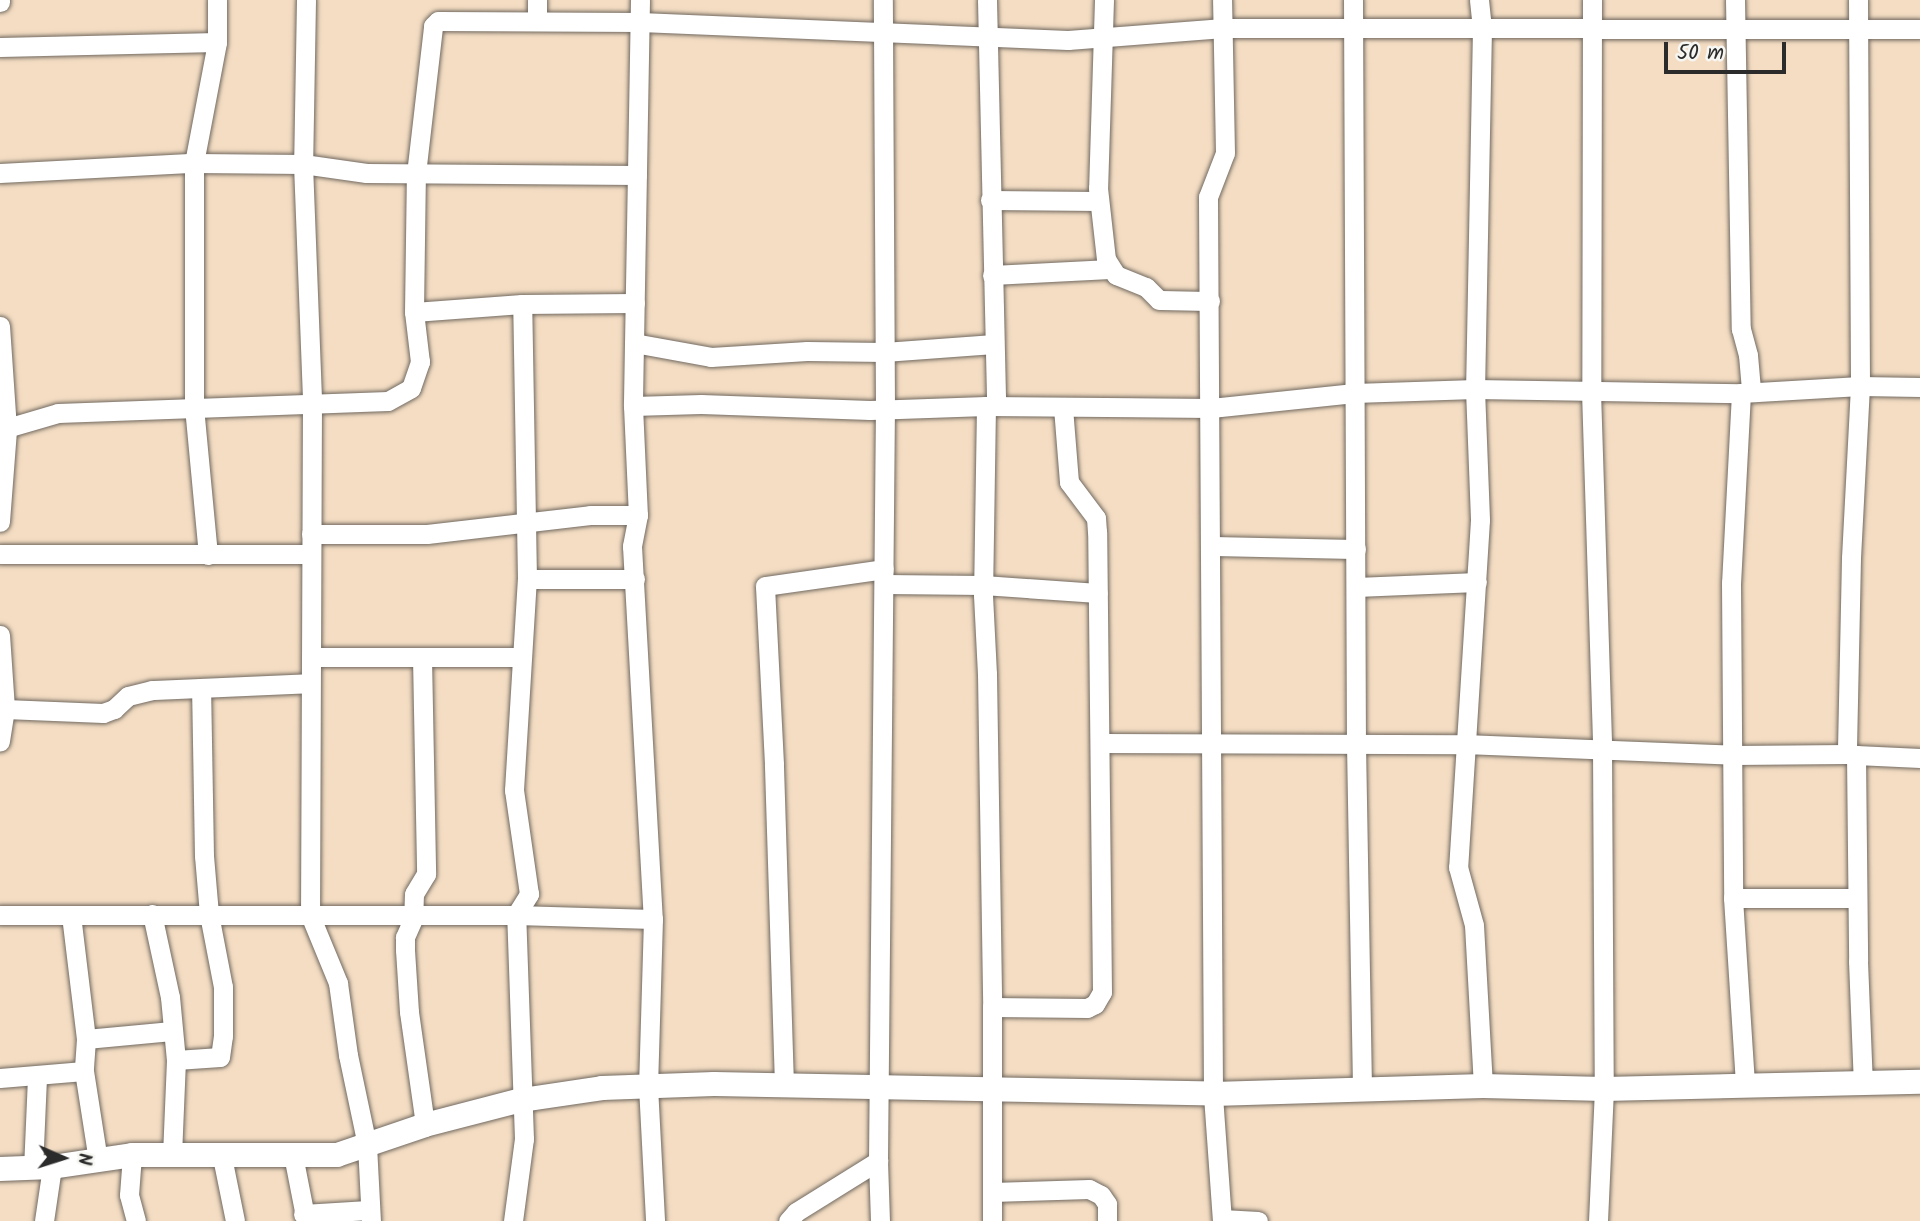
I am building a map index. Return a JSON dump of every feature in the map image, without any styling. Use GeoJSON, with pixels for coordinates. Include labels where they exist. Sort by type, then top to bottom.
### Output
{"type":"FeatureCollection","features":[{"type":"Feature","properties":{"kind":"street"},"geometry":{"type":"LineString","coordinates":[[208,555],[194,407],[194,163],[217,42],[217,0]]}},
{"type":"Feature","properties":{"kind":"street"},"geometry":{"type":"LineString","coordinates":[[293,1156],[305,1218],[370,1215],[367,1145],[348,1055],[338,983],[310,915],[312,402],[303,164],[306,0]]}},
{"type":"Feature","properties":{"kind":"street"},"geometry":{"type":"LineString","coordinates":[[537,0],[537,22]]}},
{"type":"Feature","properties":{"kind":"street"},"geometry":{"type":"LineString","coordinates":[[640,0],[633,406],[638,515],[632,546],[653,919],[648,1086],[655,1221]]}},
{"type":"Feature","properties":{"kind":"street"},"geometry":{"type":"LineString","coordinates":[[880,1221],[878,1161],[885,409],[883,0]]}},
{"type":"Feature","properties":{"kind":"street"},"geometry":{"type":"LineString","coordinates":[[986,0],[994,344],[983,585],[992,1007],[992,1221]]}},
{"type":"Feature","properties":{"kind":"street"},"geometry":{"type":"LineString","coordinates":[[1104,0],[1098,201],[1103,249],[1110,269]]}},
{"type":"Feature","properties":{"kind":"street"},"geometry":{"type":"LineString","coordinates":[[1223,0],[1225,153],[1208,191],[1213,1094],[1222,1220],[1258,1221]]}},
{"type":"Feature","properties":{"kind":"street"},"geometry":{"type":"LineString","coordinates":[[1353,0],[1356,744],[1362,1091]]}},
{"type":"Feature","properties":{"kind":"street"},"geometry":{"type":"LineString","coordinates":[[1479,0],[1482,28],[1475,388],[1480,520],[1458,867],[1474,926],[1483,1086]]}},
{"type":"Feature","properties":{"kind":"street"},"geometry":{"type":"LineString","coordinates":[[1592,0],[1591,391],[1602,747],[1604,1089],[1593,1221]]}},
{"type":"Feature","properties":{"kind":"street"},"geometry":{"type":"LineString","coordinates":[[1735,0],[1741,329],[1748,355],[1731,583],[1733,898],[1745,1085]]}},
{"type":"Feature","properties":{"kind":"street"},"geometry":{"type":"LineString","coordinates":[[1858,0],[1860,386],[1851,558],[1852,755],[1863,1084]]}},
{"type":"Feature","properties":{"kind":"street"},"geometry":{"type":"LineString","coordinates":[[4,430],[33,418],[58,413],[387,401],[404,394],[419,372],[414,313],[416,174],[435,23],[640,22],[882,30],[1069,40],[1224,28],[1592,28],[1735,31],[1920,29]]}},
{"type":"Feature","properties":{"kind":"street"},"geometry":{"type":"LineString","coordinates":[[0,47],[217,42]]}},
{"type":"Feature","properties":{"kind":"street"},"geometry":{"type":"LineString","coordinates":[[0,173],[194,163],[303,164],[366,173],[637,175]]}},
{"type":"Feature","properties":{"kind":"street"},"geometry":{"type":"LineString","coordinates":[[990,200],[1098,201]]}},
{"type":"Feature","properties":{"kind":"street"},"geometry":{"type":"LineString","coordinates":[[992,275],[1110,269],[1146,288],[1159,300],[1210,301]]}},
{"type":"Feature","properties":{"kind":"street"},"geometry":{"type":"LineString","coordinates":[[414,313],[522,304],[635,303]]}},
{"type":"Feature","properties":{"kind":"street"},"geometry":{"type":"LineString","coordinates":[[513,1221],[517,1182],[523,1160],[516,915],[529,894],[514,790],[527,579],[522,304]]}},
{"type":"Feature","properties":{"kind":"street"},"geometry":{"type":"LineString","coordinates":[[0,326],[4,430],[0,522]]}},
{"type":"Feature","properties":{"kind":"street"},"geometry":{"type":"LineString","coordinates":[[634,343],[702,357],[807,351],[884,352],[994,344]]}},
{"type":"Feature","properties":{"kind":"street"},"geometry":{"type":"LineString","coordinates":[[633,406],[885,409],[991,406],[1211,408],[1354,393],[1475,388],[1746,393],[1860,386],[1920,387]]}},
{"type":"Feature","properties":{"kind":"street"},"geometry":{"type":"LineString","coordinates":[[992,1007],[1087,1008],[1096,1004],[1101,996],[1101,743],[1096,518],[1069,482],[1063,407]]}},
{"type":"Feature","properties":{"kind":"street"},"geometry":{"type":"LineString","coordinates":[[311,534],[427,534],[590,515],[638,515]]}},
{"type":"Feature","properties":{"kind":"street"},"geometry":{"type":"LineString","coordinates":[[1211,546],[1356,549]]}},
{"type":"Feature","properties":{"kind":"street"},"geometry":{"type":"LineString","coordinates":[[0,554],[311,554]]}},
{"type":"Feature","properties":{"kind":"street"},"geometry":{"type":"LineString","coordinates":[[784,1085],[774,764],[765,586],[884,577],[1098,593]]}},
{"type":"Feature","properties":{"kind":"street"},"geometry":{"type":"LineString","coordinates":[[527,579],[635,579]]}},
{"type":"Feature","properties":{"kind":"street"},"geometry":{"type":"LineString","coordinates":[[1356,587],[1477,582]]}},
{"type":"Feature","properties":{"kind":"street"},"geometry":{"type":"LineString","coordinates":[[0,635],[5,709],[0,742]]}},
{"type":"Feature","properties":{"kind":"street"},"geometry":{"type":"LineString","coordinates":[[311,657],[521,657]]}},
{"type":"Feature","properties":{"kind":"street"},"geometry":{"type":"LineString","coordinates":[[422,657],[426,874],[414,894],[413,916],[405,937],[405,950],[409,1012],[425,1125]]}},
{"type":"Feature","properties":{"kind":"street"},"geometry":{"type":"LineString","coordinates":[[5,709],[103,713],[137,693],[310,683]]}},
{"type":"Feature","properties":{"kind":"street"},"geometry":{"type":"LineString","coordinates":[[176,1060],[220,1057],[223,987],[209,914],[204,856],[201,688]]}},
{"type":"Feature","properties":{"kind":"street"},"geometry":{"type":"LineString","coordinates":[[1101,743],[1464,744],[1602,747],[1734,755],[1920,758]]}},
{"type":"Feature","properties":{"kind":"street"},"geometry":{"type":"LineString","coordinates":[[1733,898],[1857,898]]}},
{"type":"Feature","properties":{"kind":"street"},"geometry":{"type":"LineString","coordinates":[[152,914],[170,997],[176,1060],[172,1156]]}},
{"type":"Feature","properties":{"kind":"street"},"geometry":{"type":"LineString","coordinates":[[0,915],[516,915],[653,919]]}},
{"type":"Feature","properties":{"kind":"street"},"geometry":{"type":"LineString","coordinates":[[71,915],[86,1039],[84,1071],[98,1160]]}},
{"type":"Feature","properties":{"kind":"street"},"geometry":{"type":"LineString","coordinates":[[86,1039],[172,1031]]}},
{"type":"Feature","properties":{"kind":"street"},"geometry":{"type":"LineString","coordinates":[[0,1078],[84,1071]]}},
{"type":"Feature","properties":{"kind":"street"},"geometry":{"type":"LineString","coordinates":[[37,1077],[44,1221]]}},
{"type":"Feature","properties":{"kind":"street"},"geometry":{"type":"LineString","coordinates":[[0,1169],[43,1168],[132,1155],[337,1155],[425,1125],[522,1100],[602,1088],[784,1085],[1213,1094],[1483,1086],[1604,1089],[1920,1082]]}},
{"type":"Feature","properties":{"kind":"street"},"geometry":{"type":"LineString","coordinates":[[132,1155],[129,1195],[136,1221]]}},
{"type":"Feature","properties":{"kind":"street"},"geometry":{"type":"LineString","coordinates":[[222,1157],[235,1221]]}},
{"type":"Feature","properties":{"kind":"street"},"geometry":{"type":"LineString","coordinates":[[788,1221],[796,1212],[878,1161]]}},
{"type":"Feature","properties":{"kind":"street"},"geometry":{"type":"LineString","coordinates":[[992,1192],[1089,1189],[1101,1195],[1107,1204],[1107,1221]]}}]}
